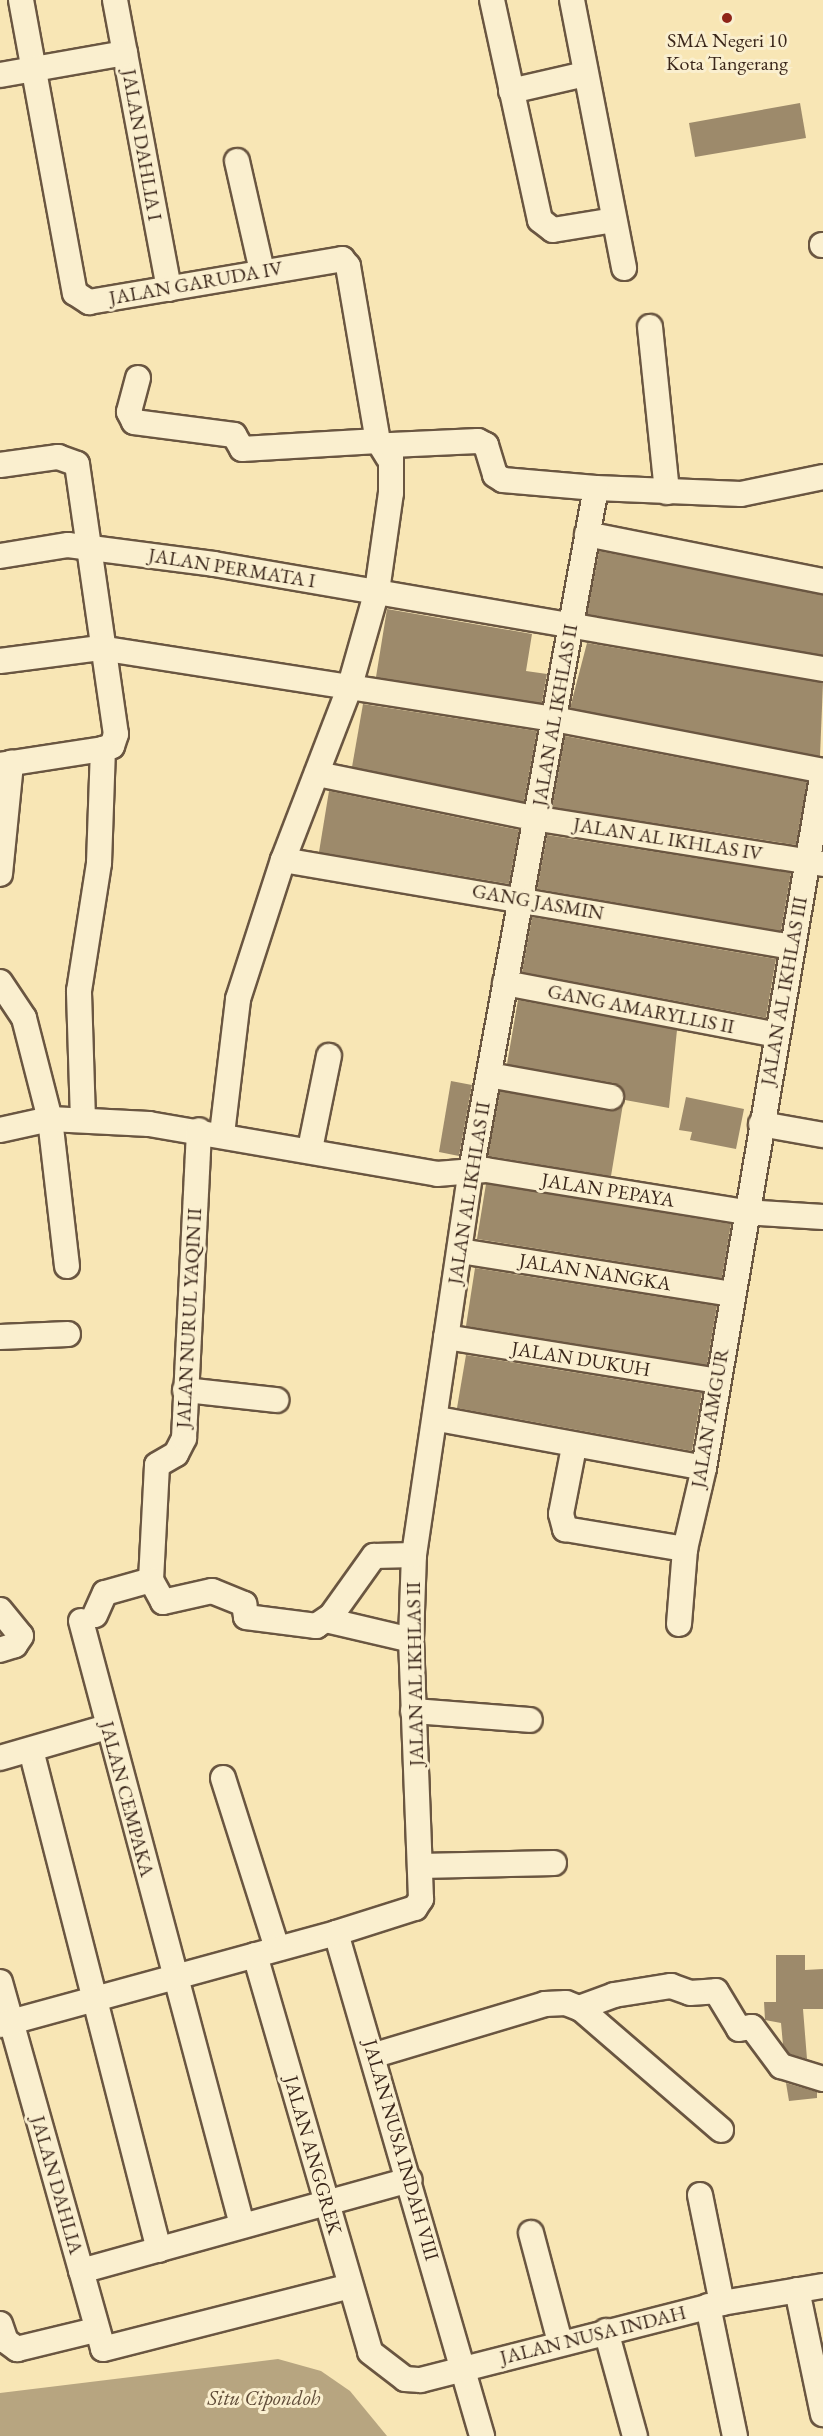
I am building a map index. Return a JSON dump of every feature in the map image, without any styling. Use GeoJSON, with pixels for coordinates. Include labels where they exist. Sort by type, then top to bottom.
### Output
{"type":"FeatureCollection","features":[{"type":"Feature","properties":{"kind":"street","name":"JALAN GARUDA IV"},"geometry":{"type":"LineString","coordinates":[[21,0],[75,293],[89,302],[332,258],[348,266],[385,448]]}},
{"type":"Feature","properties":{"kind":"street","name":"JALAN DAHLIA I"},"geometry":{"type":"LineString","coordinates":[[115,0],[169,289]]}},
{"type":"Feature","properties":{"kind":"street"},"geometry":{"type":"LineString","coordinates":[[492,0],[540,220],[553,230],[615,220]]}},
{"type":"Feature","properties":{"kind":"street"},"geometry":{"type":"LineString","coordinates":[[572,0],[624,268]]}},
{"type":"Feature","properties":{"kind":"street"},"geometry":{"type":"LineString","coordinates":[[0,75],[125,53]]}},
{"type":"Feature","properties":{"kind":"street"},"geometry":{"type":"LineString","coordinates":[[511,91],[585,74]]}},
{"type":"Feature","properties":{"kind":"street"},"geometry":{"type":"LineString","coordinates":[[237,161],[262,271]]}},
{"type":"Feature","properties":{"kind":"street"},"geometry":{"type":"LineString","coordinates":[[650,327],[667,492]]}},
{"type":"Feature","properties":{"kind":"street"},"geometry":{"type":"LineString","coordinates":[[138,378],[129,412],[134,422],[234,435],[242,449],[385,448],[478,441],[486,445],[495,475],[503,480],[667,492],[741,494],[823,477]]}},
{"type":"Feature","properties":{"kind":"street","name":"JALAN NURUL YAQIN II"},"geometry":{"type":"LineString","coordinates":[[151,1580],[157,1465],[181,1447],[206,1138],[238,999],[282,860],[349,689],[377,591],[391,493],[385,448]]}},
{"type":"Feature","properties":{"kind":"street"},"geometry":{"type":"LineString","coordinates":[[0,465],[74,459],[100,648],[109,744],[99,864],[79,991],[83,1120]]}},
{"type":"Feature","properties":{"kind":"street","name":"JALAN AL IKHLAS II"},"geometry":{"type":"LineString","coordinates":[[336,1933],[419,1904],[421,1866],[412,1711],[411,1640],[414,1555],[438,1419],[446,1337],[471,1171],[596,488]]}},
{"type":"Feature","properties":{"kind":"street"},"geometry":{"type":"LineString","coordinates":[[587,534],[823,580]]}},
{"type":"Feature","properties":{"kind":"street","name":"JALAN PERMATA I"},"geometry":{"type":"LineString","coordinates":[[0,556],[68,545],[377,591],[823,669]]}},
{"type":"Feature","properties":{"kind":"street"},"geometry":{"type":"LineString","coordinates":[[0,662],[100,648],[349,689],[554,719],[823,771]]}},
{"type":"Feature","properties":{"kind":"street"},"geometry":{"type":"LineString","coordinates":[[0,874],[5,764],[109,744]]}},
{"type":"Feature","properties":{"kind":"street","name":"JALAN AL IKHLAS III"},"geometry":{"type":"LineString","coordinates":[[744,1212],[792,947],[815,863],[823,771]]}},
{"type":"Feature","properties":{"kind":"street","name":"JALAN AL IKHLAS IV"},"geometry":{"type":"LineString","coordinates":[[317,774],[537,818],[815,863]]}},
{"type":"Feature","properties":{"kind":"street","name":"GANG JASMIN"},"geometry":{"type":"LineString","coordinates":[[282,860],[520,898],[792,947]]}},
{"type":"Feature","properties":{"kind":"street"},"geometry":{"type":"LineString","coordinates":[[0,982],[24,1018],[50,1119],[67,1266]]}},
{"type":"Feature","properties":{"kind":"street","name":"GANG AMARYLLIS II"},"geometry":{"type":"LineString","coordinates":[[505,983],[777,1035]]}},
{"type":"Feature","properties":{"kind":"street"},"geometry":{"type":"LineString","coordinates":[[310,1149],[329,1056]]}},
{"type":"Feature","properties":{"kind":"street"},"geometry":{"type":"LineString","coordinates":[[489,1075],[611,1097]]}},
{"type":"Feature","properties":{"kind":"street","name":"JALAN PEPAYA"},"geometry":{"type":"LineString","coordinates":[[0,1130],[50,1119],[83,1120],[206,1138],[310,1149],[437,1174],[471,1171],[744,1212],[823,1217]]}},
{"type":"Feature","properties":{"kind":"street"},"geometry":{"type":"LineString","coordinates":[[761,1124],[823,1135]]}},
{"type":"Feature","properties":{"kind":"street","name":"JALAN AMGUR"},"geometry":{"type":"LineString","coordinates":[[679,1624],[685,1549],[704,1468],[744,1212]]}},
{"type":"Feature","properties":{"kind":"street","name":"JALAN NANGKA"},"geometry":{"type":"LineString","coordinates":[[460,1251],[730,1294]]}},
{"type":"Feature","properties":{"kind":"street"},"geometry":{"type":"LineString","coordinates":[[0,1337],[68,1334]]}},
{"type":"Feature","properties":{"kind":"street","name":"JALAN DUKUH"},"geometry":{"type":"LineString","coordinates":[[446,1337],[717,1382]]}},
{"type":"Feature","properties":{"kind":"street"},"geometry":{"type":"LineString","coordinates":[[185,1390],[276,1400]]}},
{"type":"Feature","properties":{"kind":"street"},"geometry":{"type":"LineString","coordinates":[[438,1419],[574,1447],[704,1468]]}},
{"type":"Feature","properties":{"kind":"street"},"geometry":{"type":"LineString","coordinates":[[574,1447],[561,1514],[566,1529],[685,1549]]}},
{"type":"Feature","properties":{"kind":"street"},"geometry":{"type":"LineString","coordinates":[[151,1580],[163,1602],[212,1591],[244,1604],[246,1617],[316,1626],[326,1620],[374,1556],[414,1555]]}},
{"type":"Feature","properties":{"kind":"street","name":"JALAN CEMPAKA"},"geometry":{"type":"LineString","coordinates":[[151,1580],[105,1593],[88,1618],[107,1727],[242,2225]]}},
{"type":"Feature","properties":{"kind":"street"},"geometry":{"type":"LineString","coordinates":[[0,1610],[21,1636],[15,1645],[0,1650]]}},
{"type":"Feature","properties":{"kind":"street"},"geometry":{"type":"LineString","coordinates":[[326,1620],[411,1640]]}},
{"type":"Feature","properties":{"kind":"street"},"geometry":{"type":"LineString","coordinates":[[412,1711],[530,1720]]}},
{"type":"Feature","properties":{"kind":"street"},"geometry":{"type":"LineString","coordinates":[[0,1758],[107,1727]]}},
{"type":"Feature","properties":{"kind":"street"},"geometry":{"type":"LineString","coordinates":[[31,1750],[159,2250]]}},
{"type":"Feature","properties":{"kind":"street","name":"JALAN ANGGREK"},"geometry":{"type":"LineString","coordinates":[[223,1778],[326,2202],[372,2355]]}},
{"type":"Feature","properties":{"kind":"street"},"geometry":{"type":"LineString","coordinates":[[421,1866],[554,1863]]}},
{"type":"Feature","properties":{"kind":"street"},"geometry":{"type":"LineString","coordinates":[[6,2023],[336,1933]]}},
{"type":"Feature","properties":{"kind":"street","name":"JALAN NUSA INDAH VIII"},"geometry":{"type":"LineString","coordinates":[[336,1933],[375,2055],[482,2436]]}},
{"type":"Feature","properties":{"kind":"street","name":"JALAN DAHLIA"},"geometry":{"type":"LineString","coordinates":[[0,1982],[6,2023],[81,2271],[98,2339]]}},
{"type":"Feature","properties":{"kind":"street"},"geometry":{"type":"LineString","coordinates":[[375,2055],[544,2004],[579,2008],[614,1995],[671,1986],[690,1993],[716,1991],[740,2028],[752,2027],[781,2066],[823,2079]]}},
{"type":"Feature","properties":{"kind":"street"},"geometry":{"type":"LineString","coordinates":[[579,2008],[721,2130]]}},
{"type":"Feature","properties":{"kind":"street"},"geometry":{"type":"LineString","coordinates":[[81,2271],[410,2180]]}},
{"type":"Feature","properties":{"kind":"street"},"geometry":{"type":"LineString","coordinates":[[700,2195],[735,2436]]}},
{"type":"Feature","properties":{"kind":"street"},"geometry":{"type":"LineString","coordinates":[[531,2233],[560,2343]]}},
{"type":"Feature","properties":{"kind":"street"},"geometry":{"type":"LineString","coordinates":[[0,2324],[6,2341],[17,2349],[98,2339],[108,2351],[350,2286]]}},
{"type":"Feature","properties":{"kind":"street","name":"JALAN NUSA INDAH"},"geometry":{"type":"LineString","coordinates":[[372,2355],[410,2381],[715,2305],[823,2286]]}},
{"type":"Feature","properties":{"kind":"street"},"geometry":{"type":"LineString","coordinates":[[797,2290],[823,2414]]}},
{"type":"Feature","properties":{"kind":"street"},"geometry":{"type":"LineString","coordinates":[[606,2331],[635,2436]]}},
{"type":"Feature","properties":{"kind":"water","name":"Situ Cipondoh"},"geometry":{"type":"Polygon","coordinates":[[[278,2359],[321,2371],[350,2391],[387,2436],[0,2436],[0,2393],[278,2359]]]}},
{"type":"Feature","properties":{"kind":"building"},"geometry":{"type":"Polygon","coordinates":[[[800,103],[806,138],[695,157],[689,123],[800,103]]]}},
{"type":"Feature","properties":{"kind":"building"},"geometry":{"type":"Polygon","coordinates":[[[599,551],[823,595],[823,655],[587,614],[599,551]]]}},
{"type":"Feature","properties":{"kind":"building"},"geometry":{"type":"Polygon","coordinates":[[[387,609],[532,634],[526,671],[547,674],[542,703],[376,677],[387,609]]]}},
{"type":"Feature","properties":{"kind":"building"},"geometry":{"type":"Polygon","coordinates":[[[587,643],[823,683],[820,756],[570,708],[587,643]]]}},
{"type":"Feature","properties":{"kind":"building"},"geometry":{"type":"Polygon","coordinates":[[[363,704],[537,731],[524,802],[352,767],[363,704]]]}},
{"type":"Feature","properties":{"kind":"building"},"geometry":{"type":"Polygon","coordinates":[[[565,736],[807,782],[796,845],[552,807],[565,736]]]}},
{"type":"Feature","properties":{"kind":"building"},"geometry":{"type":"Polygon","coordinates":[[[329,791],[519,830],[509,884],[319,852],[329,791]]]}},
{"type":"Feature","properties":{"kind":"building"},"geometry":{"type":"Polygon","coordinates":[[[547,835],[791,873],[781,931],[537,889],[547,835]]]}},
{"type":"Feature","properties":{"kind":"building"},"geometry":{"type":"Polygon","coordinates":[[[532,917],[776,959],[766,1018],[522,972],[532,917]]]}},
{"type":"Feature","properties":{"kind":"building"},"geometry":{"type":"Polygon","coordinates":[[[518,1000],[677,1030],[669,1108],[625,1100],[614,1083],[507,1064],[518,1000]]]}},
{"type":"Feature","properties":{"kind":"building"},"geometry":{"type":"Polygon","coordinates":[[[451,1081],[472,1085],[459,1156],[439,1152],[451,1081]]]}},
{"type":"Feature","properties":{"kind":"building"},"geometry":{"type":"Polygon","coordinates":[[[500,1091],[608,1111],[623,1104],[611,1176],[488,1156],[500,1091]]]}},
{"type":"Feature","properties":{"kind":"building"},"geometry":{"type":"Polygon","coordinates":[[[686,1097],[744,1109],[736,1149],[690,1140],[692,1132],[679,1130],[686,1097]]]}},
{"type":"Feature","properties":{"kind":"building"},"geometry":{"type":"Polygon","coordinates":[[[486,1184],[731,1224],[722,1278],[477,1239],[486,1184]]]}},
{"type":"Feature","properties":{"kind":"building"},"geometry":{"type":"Polygon","coordinates":[[[475,1268],[717,1306],[707,1365],[466,1326],[475,1268]]]}},
{"type":"Feature","properties":{"kind":"building"},"geometry":{"type":"Polygon","coordinates":[[[466,1355],[702,1393],[692,1451],[457,1408],[466,1355]]]}},
{"type":"Feature","properties":{"kind":"building"},"geometry":{"type":"Polygon","coordinates":[[[776,1955],[805,1955],[805,1970],[823,1969],[823,2009],[803,2009],[807,2059],[790,2054],[783,2045],[781,2023],[765,2020],[764,2002],[776,2002],[776,1955]]]}},
{"type":"Feature","properties":{"kind":"building"},"geometry":{"type":"Polygon","coordinates":[[[786,2083],[817,2092],[817,2098],[789,2101],[786,2083]]]}},
{"type":"Feature","properties":{"kind":"place","name":"SMA Negeri 10 Kota Tangerang"},"geometry":{"type":"Point","coordinates":[727,18]}}]}
